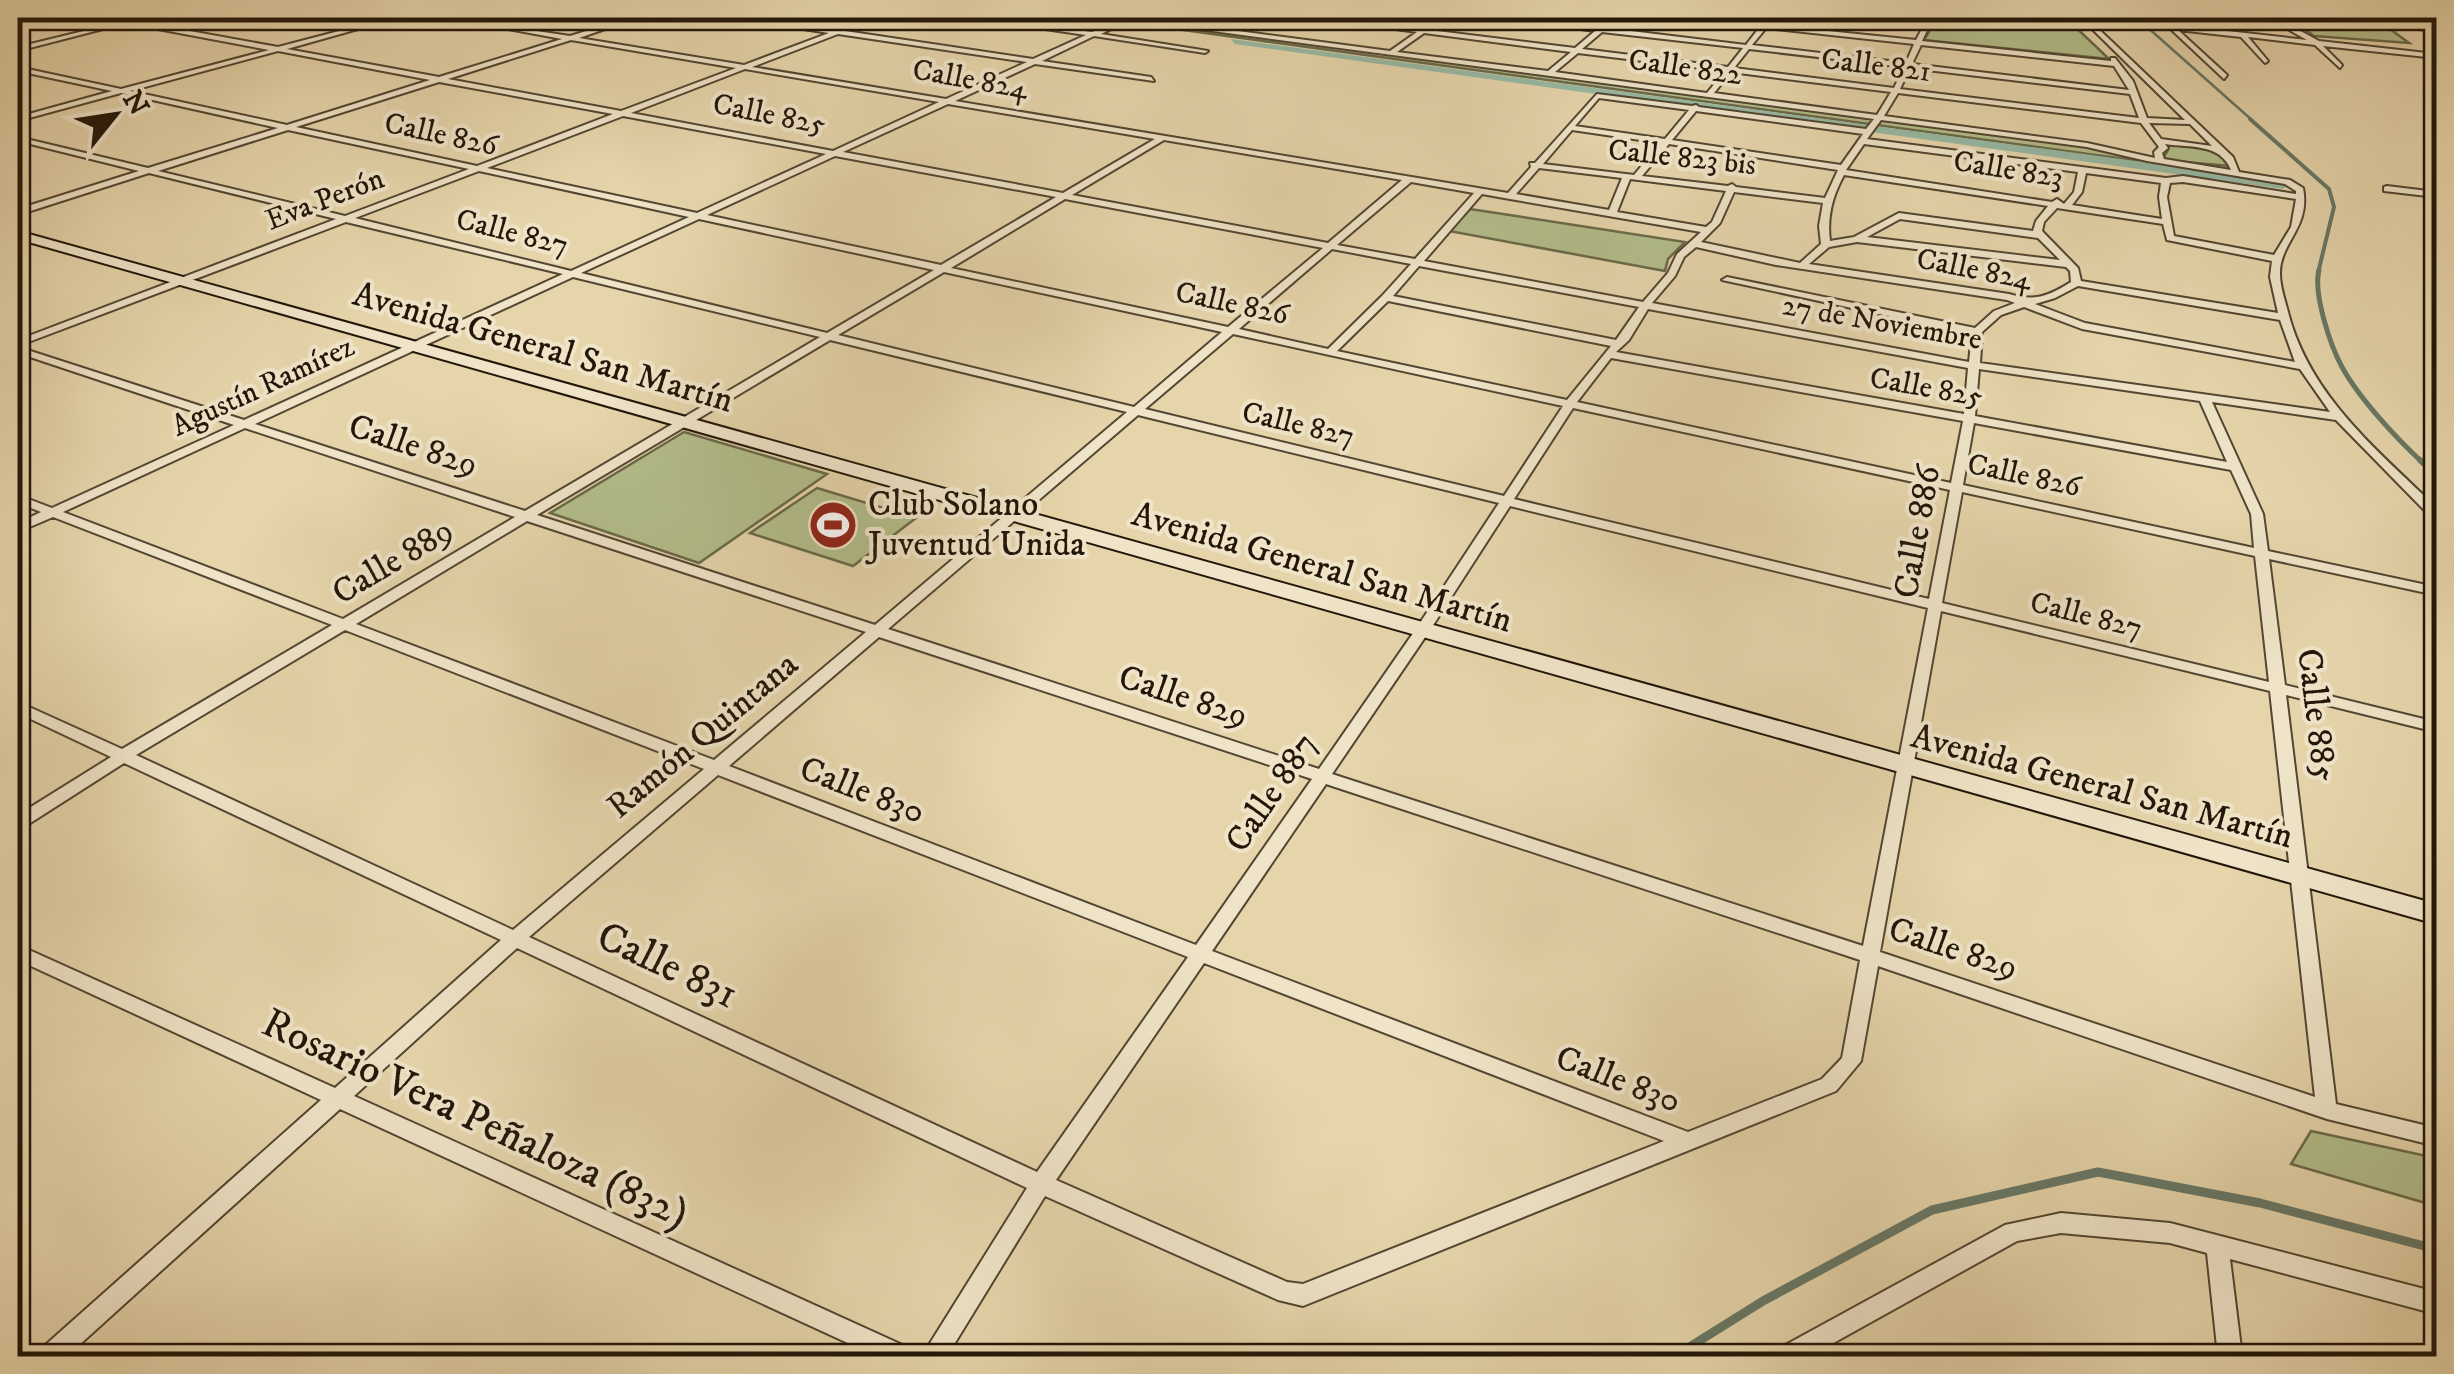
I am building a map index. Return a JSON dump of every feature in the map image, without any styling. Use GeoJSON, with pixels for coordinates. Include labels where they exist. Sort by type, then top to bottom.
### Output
{"type":"FeatureCollection","features":[{"type":"Feature","properties":{"kind":"main road","name":"Avenida General San Martín"},"geometry":{"type":"LineString","coordinates":[[18,234],[2436,914]]}},
{"type":"Feature","properties":{"kind":"street","name":"Calle 825"},"geometry":{"type":"LineString","coordinates":[[111,18],[1417,264]]}},
{"type":"Feature","properties":{"kind":"street"},"geometry":{"type":"LineString","coordinates":[[18,48],[146,18]]}},
{"type":"Feature","properties":{"kind":"street"},"geometry":{"type":"LineString","coordinates":[[18,118],[394,18]]}},
{"type":"Feature","properties":{"kind":"street","name":"Calle 824"},"geometry":{"type":"LineString","coordinates":[[452,18],[1510,196]]}},
{"type":"Feature","properties":{"kind":"street"},"geometry":{"type":"LineString","coordinates":[[18,212],[634,18]]}},
{"type":"Feature","properties":{"kind":"street"},"geometry":{"type":"LineString","coordinates":[[744,18],[1151,79]]}},
{"type":"Feature","properties":{"kind":"street","name":"Eva Perón"},"geometry":{"type":"LineString","coordinates":[[18,346],[874,18]]}},
{"type":"Feature","properties":{"kind":"street"},"geometry":{"type":"LineString","coordinates":[[982,18],[1011,19],[1204,51]]}},
{"type":"Feature","properties":{"kind":"street","name":"Calle 822"},"geometry":{"type":"LineString","coordinates":[[1129,18],[1710,94],[1870,128],[2087,144],[2160,161],[2287,182],[2300,190],[2301,197]]}},
{"type":"Feature","properties":{"kind":"street","name":"Agustín Ramírez"},"geometry":{"type":"LineString","coordinates":[[18,528],[1129,18]]}},
{"type":"Feature","properties":{"kind":"street"},"geometry":{"type":"LineString","coordinates":[[1172,23],[1184,18]]}},
{"type":"Feature","properties":{"kind":"street","name":"Calle 821"},"geometry":{"type":"LineString","coordinates":[[1318,18],[1351,19],[2144,121],[2190,122]]}},
{"type":"Feature","properties":{"kind":"street"},"geometry":{"type":"LineString","coordinates":[[1392,52],[1442,18]]}},
{"type":"Feature","properties":{"kind":"street"},"geometry":{"type":"LineString","coordinates":[[1503,18],[1906,66],[2130,89],[2153,86]]}},
{"type":"Feature","properties":{"kind":"street"},"geometry":{"type":"LineString","coordinates":[[1550,73],[1614,18]]}},
{"type":"Feature","properties":{"kind":"street"},"geometry":{"type":"LineString","coordinates":[[1688,18],[2117,64]]}},
{"type":"Feature","properties":{"kind":"street"},"geometry":{"type":"LineString","coordinates":[[1710,94],[1771,18]]}},
{"type":"Feature","properties":{"kind":"street"},"geometry":{"type":"LineString","coordinates":[[1826,244],[1826,201],[1893,91],[1928,20],[1874,18]]}},
{"type":"Feature","properties":{"kind":"street"},"geometry":{"type":"LineString","coordinates":[[2084,18],[2219,149],[2235,171]]}},
{"type":"Feature","properties":{"kind":"street"},"geometry":{"type":"LineString","coordinates":[[2162,18],[2224,77]]}},
{"type":"Feature","properties":{"kind":"street"},"geometry":{"type":"LineString","coordinates":[[2221,18],[2282,23]]}},
{"type":"Feature","properties":{"kind":"street"},"geometry":{"type":"LineString","coordinates":[[2272,18],[2316,42],[2340,66]]}},
{"type":"Feature","properties":{"kind":"street"},"geometry":{"type":"LineString","coordinates":[[2329,18],[2436,30]]}},
{"type":"Feature","properties":{"kind":"street"},"geometry":{"type":"LineString","coordinates":[[1314,42],[1351,19]]}},
{"type":"Feature","properties":{"kind":"street"},"geometry":{"type":"LineString","coordinates":[[2172,27],[2436,56]]}},
{"type":"Feature","properties":{"kind":"street"},"geometry":{"type":"LineString","coordinates":[[2242,34],[2265,61]]}},
{"type":"Feature","properties":{"kind":"street"},"geometry":{"type":"LineString","coordinates":[[2112,44],[2104,48],[2117,64],[2144,121],[2164,148],[2158,152],[2160,161]]}},
{"type":"Feature","properties":{"kind":"street","name":"Calle 826"},"geometry":{"type":"LineString","coordinates":[[18,69],[2436,591]]}},
{"type":"Feature","properties":{"kind":"street"},"geometry":{"type":"LineString","coordinates":[[1708,230],[1510,196],[1600,96],[1870,128]]}},
{"type":"Feature","properties":{"kind":"street"},"geometry":{"type":"LineString","coordinates":[[1638,177],[1638,172],[1672,140],[1696,108]]}},
{"type":"Feature","properties":{"kind":"street","name":"Calle 823"},"geometry":{"type":"LineString","coordinates":[[1569,126],[2166,222]]}},
{"type":"Feature","properties":{"kind":"street","name":"Calle 823"},"geometry":{"type":"LineString","coordinates":[[1870,128],[2082,170],[2301,197]]}},
{"type":"Feature","properties":{"kind":"street","name":"Calle 827"},"geometry":{"type":"LineString","coordinates":[[18,138],[2436,727]]}},
{"type":"Feature","properties":{"kind":"street","name":"Calle 889"},"geometry":{"type":"LineString","coordinates":[[18,823],[123,756],[1162,138]]}},
{"type":"Feature","properties":{"kind":"street"},"geometry":{"type":"LineString","coordinates":[[2160,141],[2219,149]]}},
{"type":"Feature","properties":{"kind":"street","name":"Calle 823 bis"},"geometry":{"type":"LineString","coordinates":[[1534,165],[1826,201]]}},
{"type":"Feature","properties":{"kind":"street"},"geometry":{"type":"LineString","coordinates":[[2039,236],[2038,225],[2078,192],[2082,170]]}},
{"type":"Feature","properties":{"kind":"street"},"geometry":{"type":"LineString","coordinates":[[1612,214],[1626,178]]}},
{"type":"Feature","properties":{"kind":"street","name":"Ramón Quintana"},"geometry":{"type":"LineString","coordinates":[[50,1356],[517,937],[1409,179]]}},
{"type":"Feature","properties":{"kind":"street"},"geometry":{"type":"LineString","coordinates":[[2166,182],[2170,238],[2279,259]]}},
{"type":"Feature","properties":{"kind":"street","name":"Calle 887"},"geometry":{"type":"LineString","coordinates":[[934,1356],[1041,1184],[1510,501],[1571,402],[1672,274],[1680,256],[1718,219],[1732,187]]}},
{"type":"Feature","properties":{"kind":"street"},"geometry":{"type":"LineString","coordinates":[[2387,188],[2436,195]]}},
{"type":"Feature","properties":{"kind":"street"},"geometry":{"type":"LineString","coordinates":[[1332,350],[1386,298],[1480,191]]}},
{"type":"Feature","properties":{"kind":"street"},"geometry":{"type":"LineString","coordinates":[[2301,197],[2297,229],[2275,272],[2282,318],[2302,366],[2340,417],[2436,514]]}},
{"type":"Feature","properties":{"kind":"street"},"geometry":{"type":"LineString","coordinates":[[1858,239],[1895,217],[1906,216],[2039,236],[2077,273],[2076,283]]}},
{"type":"Feature","properties":{"kind":"street"},"geometry":{"type":"LineString","coordinates":[[1804,264],[1826,244],[1858,239],[2068,264]]}},
{"type":"Feature","properties":{"kind":"street","name":"Calle 824"},"geometry":{"type":"LineString","coordinates":[[1692,244],[2027,302],[2082,326],[2302,366]]}},
{"type":"Feature","properties":{"kind":"street","name":"27 de Noviembre"},"geometry":{"type":"LineString","coordinates":[[1417,264],[1975,366],[2340,417]]}},
{"type":"Feature","properties":{"kind":"street"},"geometry":{"type":"LineString","coordinates":[[1727,280],[1978,332],[1986,321],[2006,309],[2058,294],[2076,283],[2282,318]]}},
{"type":"Feature","properties":{"kind":"street"},"geometry":{"type":"LineString","coordinates":[[1386,298],[1618,344]]}},
{"type":"Feature","properties":{"kind":"street","name":"Calle 886"},"geometry":{"type":"LineString","coordinates":[[1684,1140],[1829,1085],[1851,1061],[1969,421],[1978,332]]}},
{"type":"Feature","properties":{"kind":"street","name":"Calle 829"},"geometry":{"type":"LineString","coordinates":[[18,346],[241,424],[1871,956],[2327,1110],[2436,1137]]}},
{"type":"Feature","properties":{"kind":"street","name":"Calle 825"},"geometry":{"type":"LineString","coordinates":[[1608,354],[2237,466]]}},
{"type":"Feature","properties":{"kind":"street","name":"Calle 885"},"geometry":{"type":"LineString","coordinates":[[2205,399],[2257,514],[2327,1110]]}},
{"type":"Feature","properties":{"kind":"street","name":"Calle 830"},"geometry":{"type":"LineString","coordinates":[[18,498],[1684,1140]]}},
{"type":"Feature","properties":{"kind":"street","name":"Calle 831"},"geometry":{"type":"LineString","coordinates":[[18,707],[1041,1184],[1286,1292],[1303,1295],[1352,1278],[1684,1140]]}},
{"type":"Feature","properties":{"kind":"street","name":"Rosario Vera Peñaloza (832)"},"geometry":{"type":"LineString","coordinates":[[18,952],[900,1356]]}},
{"type":"Feature","properties":{"kind":"street"},"geometry":{"type":"LineString","coordinates":[[1788,1356],[2013,1232],[2060,1223],[2170,1233],[2436,1304]]}},
{"type":"Feature","properties":{"kind":"street"},"geometry":{"type":"LineString","coordinates":[[2217,1247],[2230,1356]]}},
{"type":"Feature","properties":{"kind":"green space"},"geometry":{"type":"Polygon","coordinates":[[[1950,18],[2066,18],[2109,59],[1924,40],[1933,25],[1951,23],[1950,18]]]}},
{"type":"Feature","properties":{"kind":"green space"},"geometry":{"type":"Polygon","coordinates":[[[1140,20],[2093,147],[2139,161],[1125,22],[1140,20]]]}},
{"type":"Feature","properties":{"kind":"green space"},"geometry":{"type":"Polygon","coordinates":[[[2295,22],[2390,29],[2409,43],[2314,36],[2295,22]]]}},
{"type":"Feature","properties":{"kind":"green space"},"geometry":{"type":"Polygon","coordinates":[[[2164,143],[2214,149],[2230,166],[2162,160],[2168,150],[2164,143]]]}},
{"type":"Feature","properties":{"kind":"green space"},"geometry":{"type":"Polygon","coordinates":[[[1470,209],[1685,242],[1668,259],[1665,271],[1449,231],[1470,209]]]}},
{"type":"Feature","properties":{"kind":"green space"},"geometry":{"type":"Polygon","coordinates":[[[684,432],[827,474],[699,563],[550,513],[684,432]]]}},
{"type":"Feature","properties":{"kind":"green space","name":"Club Solano Juventud Unida"},"geometry":{"type":"Polygon","coordinates":[[[817,488],[916,518],[853,566],[750,533],[817,488]]]}},
{"type":"Feature","properties":{"kind":"green space"},"geometry":{"type":"Polygon","coordinates":[[[2311,1131],[2436,1158],[2436,1206],[2291,1164],[2311,1131]]]}},
{"type":"Feature","properties":{"kind":"waterway"},"geometry":{"type":"LineString","coordinates":[[2137,18],[2253,121]]}},
{"type":"Feature","properties":{"kind":"waterway"},"geometry":{"type":"LineString","coordinates":[[1235,41],[2283,185]]}},
{"type":"Feature","properties":{"kind":"waterway"},"geometry":{"type":"LineString","coordinates":[[2250,119],[2329,189],[2334,207],[2318,273]]}},
{"type":"Feature","properties":{"kind":"waterway"},"geometry":{"type":"LineString","coordinates":[[2319,270],[2318,292],[2324,319],[2342,367],[2358,392],[2420,460]]}},
{"type":"Feature","properties":{"kind":"waterway"},"geometry":{"type":"LineString","coordinates":[[2420,460],[2436,475]]}},
{"type":"Feature","properties":{"kind":"waterway"},"geometry":{"type":"LineString","coordinates":[[1675,1356],[1763,1301],[1932,1210],[2098,1172],[2260,1203],[2436,1249]]}},
{"type":"Feature","properties":{"kind":"place","name":"Club Solano Juventud Unida"},"geometry":{"type":"Point","coordinates":[833,525]}}]}
